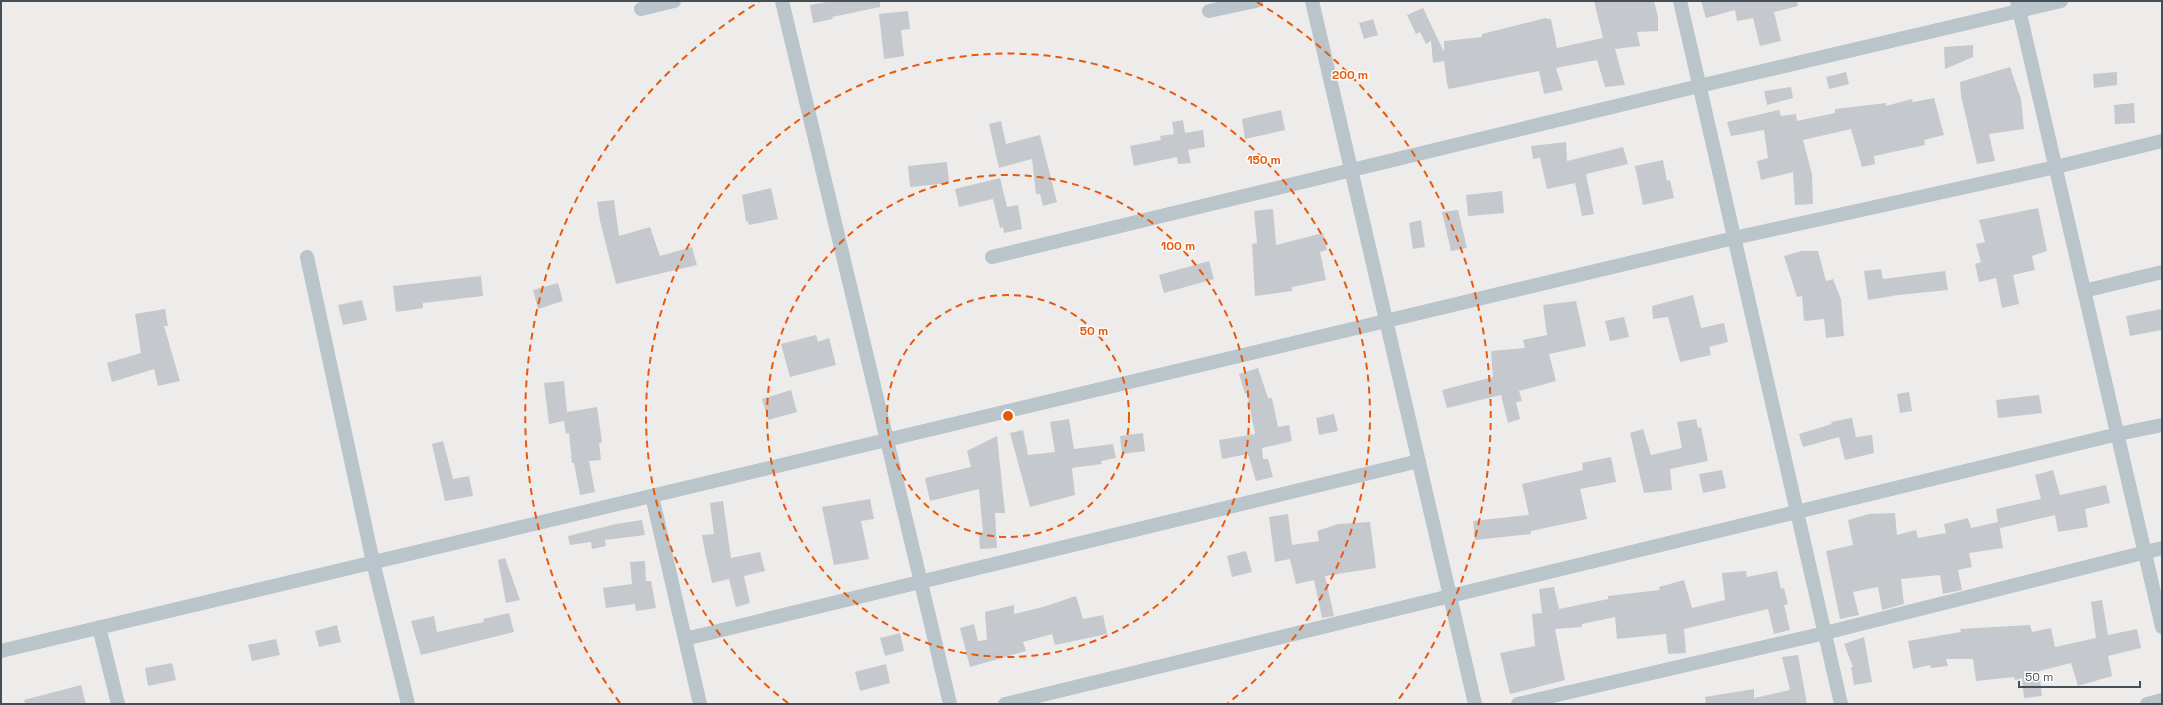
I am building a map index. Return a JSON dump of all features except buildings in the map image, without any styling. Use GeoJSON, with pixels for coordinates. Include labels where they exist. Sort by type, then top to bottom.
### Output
{"type":"FeatureCollection","features":[{"type":"Feature","properties":{"kind":"street"},"geometry":{"type":"LineString","coordinates":[[641,9],[674,1]]}},
{"type":"Feature","properties":{"kind":"street"},"geometry":{"type":"LineString","coordinates":[[782,1],[950,704]]}},
{"type":"Feature","properties":{"kind":"street"},"geometry":{"type":"LineString","coordinates":[[1209,11],[1256,1]]}},
{"type":"Feature","properties":{"kind":"street"},"geometry":{"type":"LineString","coordinates":[[1312,1],[1475,704]]}},
{"type":"Feature","properties":{"kind":"street"},"geometry":{"type":"LineString","coordinates":[[1680,1],[1842,704]]}},
{"type":"Feature","properties":{"kind":"street"},"geometry":{"type":"LineString","coordinates":[[992,257],[1699,86],[2018,6],[2062,1]]}},
{"type":"Feature","properties":{"kind":"street"},"geometry":{"type":"LineString","coordinates":[[2018,6],[2162,627]]}},
{"type":"Feature","properties":{"kind":"street"},"geometry":{"type":"LineString","coordinates":[[1,650],[1734,238],[2056,167],[2162,141]]}},
{"type":"Feature","properties":{"kind":"street"},"geometry":{"type":"LineString","coordinates":[[307,257],[373,562],[408,704]]}},
{"type":"Feature","properties":{"kind":"street"},"geometry":{"type":"LineString","coordinates":[[2084,291],[2162,272]]}},
{"type":"Feature","properties":{"kind":"street"},"geometry":{"type":"LineString","coordinates":[[1005,704],[2118,434],[2162,425]]}},
{"type":"Feature","properties":{"kind":"street"},"geometry":{"type":"LineString","coordinates":[[685,639],[1419,461]]}},
{"type":"Feature","properties":{"kind":"street"},"geometry":{"type":"LineString","coordinates":[[652,496],[700,704]]}},
{"type":"Feature","properties":{"kind":"street"},"geometry":{"type":"LineString","coordinates":[[1518,704],[1825,633],[2162,548]]}},
{"type":"Feature","properties":{"kind":"street"},"geometry":{"type":"LineString","coordinates":[[99,627],[118,704]]}},
{"type":"Feature","properties":{"kind":"street"},"geometry":{"type":"LineString","coordinates":[[2148,704],[2162,700]]}}]}
